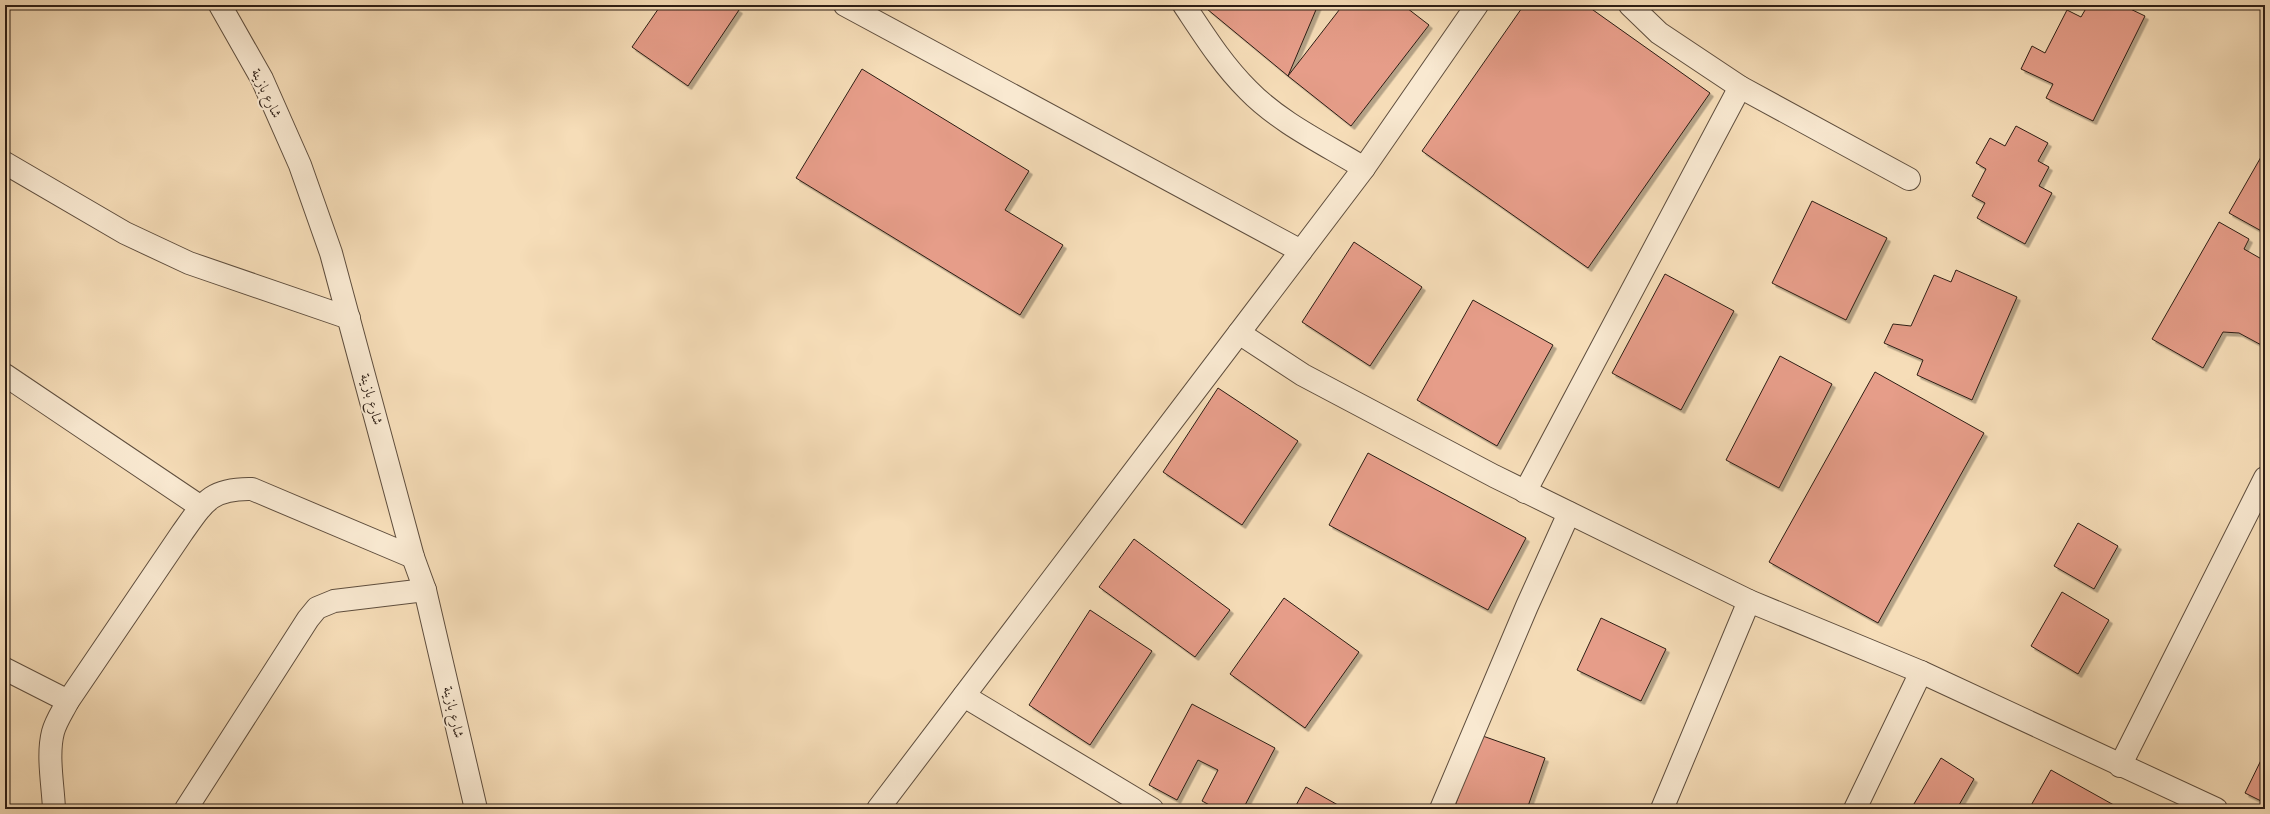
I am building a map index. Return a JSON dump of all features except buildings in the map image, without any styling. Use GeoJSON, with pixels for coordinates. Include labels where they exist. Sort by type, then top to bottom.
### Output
{"type":"FeatureCollection","features":[{"type":"Feature","properties":{"kind":"street","name":"شارع بازينة"},"geometry":{"type":"LineString","coordinates":[[220,5],[262,79],[300,165],[331,253],[413,557],[425,590],[476,809]]}},
{"type":"Feature","properties":{"kind":"street"},"geometry":{"type":"LineString","coordinates":[[845,5],[1301,251]]}},
{"type":"Feature","properties":{"kind":"street"},"geometry":{"type":"LineString","coordinates":[[1184,5],[1218,58],[1249,91],[1281,118],[1364,168]]}},
{"type":"Feature","properties":{"kind":"street"},"geometry":{"type":"LineString","coordinates":[[878,809],[1364,168],[1478,5]]}},
{"type":"Feature","properties":{"kind":"street"},"geometry":{"type":"LineString","coordinates":[[1630,5],[1659,33],[1740,87],[1909,179]]}},
{"type":"Feature","properties":{"kind":"street"},"geometry":{"type":"LineString","coordinates":[[1525,492],[1740,87]]}},
{"type":"Feature","properties":{"kind":"street"},"geometry":{"type":"LineString","coordinates":[[5,163],[125,233],[189,263],[349,318]]}},
{"type":"Feature","properties":{"kind":"street"},"geometry":{"type":"LineString","coordinates":[[1238,333],[1303,375],[1569,514],[1636,545],[1749,601],[1921,672],[2120,766],[2216,809]]}},
{"type":"Feature","properties":{"kind":"street"},"geometry":{"type":"LineString","coordinates":[[5,374],[201,507]]}},
{"type":"Feature","properties":{"kind":"street"},"geometry":{"type":"LineString","coordinates":[[2120,766],[2265,478]]}},
{"type":"Feature","properties":{"kind":"street"},"geometry":{"type":"LineString","coordinates":[[54,809],[51,749],[53,732],[68,701],[201,507],[214,495],[234,488],[252,489],[413,557]]}},
{"type":"Feature","properties":{"kind":"street"},"geometry":{"type":"LineString","coordinates":[[1441,809],[1527,606],[1569,514]]}},
{"type":"Feature","properties":{"kind":"street"},"geometry":{"type":"LineString","coordinates":[[186,809],[308,619],[317,608],[334,601],[425,590]]}},
{"type":"Feature","properties":{"kind":"street"},"geometry":{"type":"LineString","coordinates":[[1662,809],[1749,601]]}},
{"type":"Feature","properties":{"kind":"street"},"geometry":{"type":"LineString","coordinates":[[5,669],[68,701]]}},
{"type":"Feature","properties":{"kind":"street"},"geometry":{"type":"LineString","coordinates":[[1855,809],[1921,672]]}},
{"type":"Feature","properties":{"kind":"street"},"geometry":{"type":"LineString","coordinates":[[964,696],[1152,809]]}}]}
